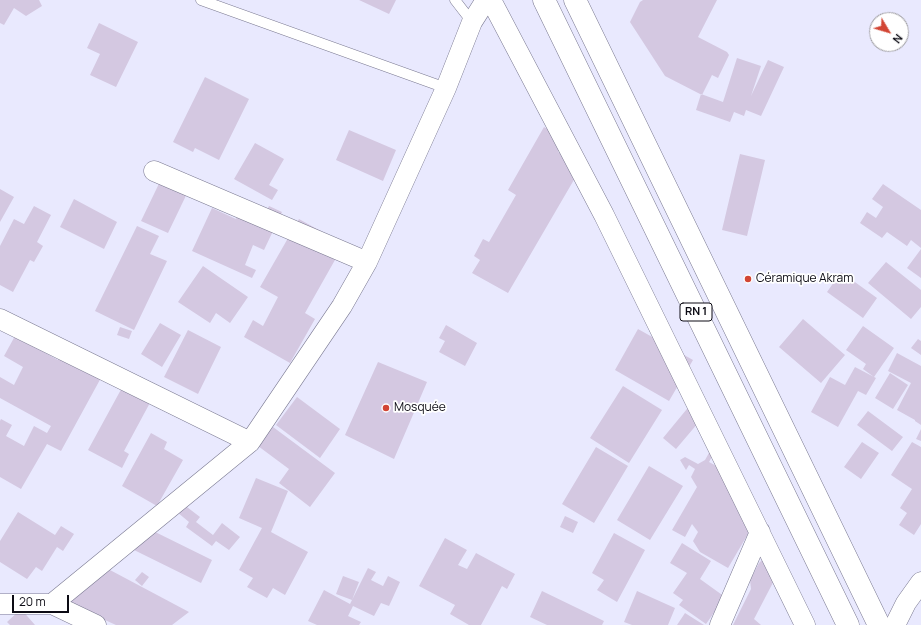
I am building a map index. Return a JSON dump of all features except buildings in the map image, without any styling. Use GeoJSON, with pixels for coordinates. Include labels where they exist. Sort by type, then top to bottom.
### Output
{"type":"FeatureCollection","features":[{"type":"Feature","properties":{"kind":"highway","name":"RN 1"},"geometry":{"type":"LineString","coordinates":[[544,0],[848,625]]}},
{"type":"Feature","properties":{"kind":"highway","name":"RN 1"},"geometry":{"type":"LineString","coordinates":[[575,0],[879,625]]}},
{"type":"Feature","properties":{"kind":"street"},"geometry":{"type":"LineString","coordinates":[[52,604],[250,442],[342,306],[367,262],[446,88],[472,22],[486,0]]}},
{"type":"Feature","properties":{"kind":"street"},"geometry":{"type":"LineString","coordinates":[[491,0],[604,215],[805,625]]}},
{"type":"Feature","properties":{"kind":"street"},"geometry":{"type":"LineString","coordinates":[[154,171],[367,262]]}},
{"type":"Feature","properties":{"kind":"street"},"geometry":{"type":"LineString","coordinates":[[0,319],[250,442]]}},
{"type":"Feature","properties":{"kind":"street"},"geometry":{"type":"LineString","coordinates":[[720,625],[760,532]]}},
{"type":"Feature","properties":{"kind":"street"},"geometry":{"type":"LineString","coordinates":[[895,625],[906,603],[921,582]]}},
{"type":"Feature","properties":{"kind":"street"},"geometry":{"type":"LineString","coordinates":[[0,604],[52,604],[96,625]]}},
{"type":"Feature","properties":{"kind":"lane"},"geometry":{"type":"LineString","coordinates":[[202,0],[446,88]]}},
{"type":"Feature","properties":{"kind":"lane"},"geometry":{"type":"LineString","coordinates":[[455,0],[472,22]]}},
{"type":"Feature","properties":{"kind":"place","name":"Céramique Akram"},"geometry":{"type":"Point","coordinates":[748,279]}},
{"type":"Feature","properties":{"kind":"place","name":"Mosquée"},"geometry":{"type":"Point","coordinates":[386,408]}}]}
